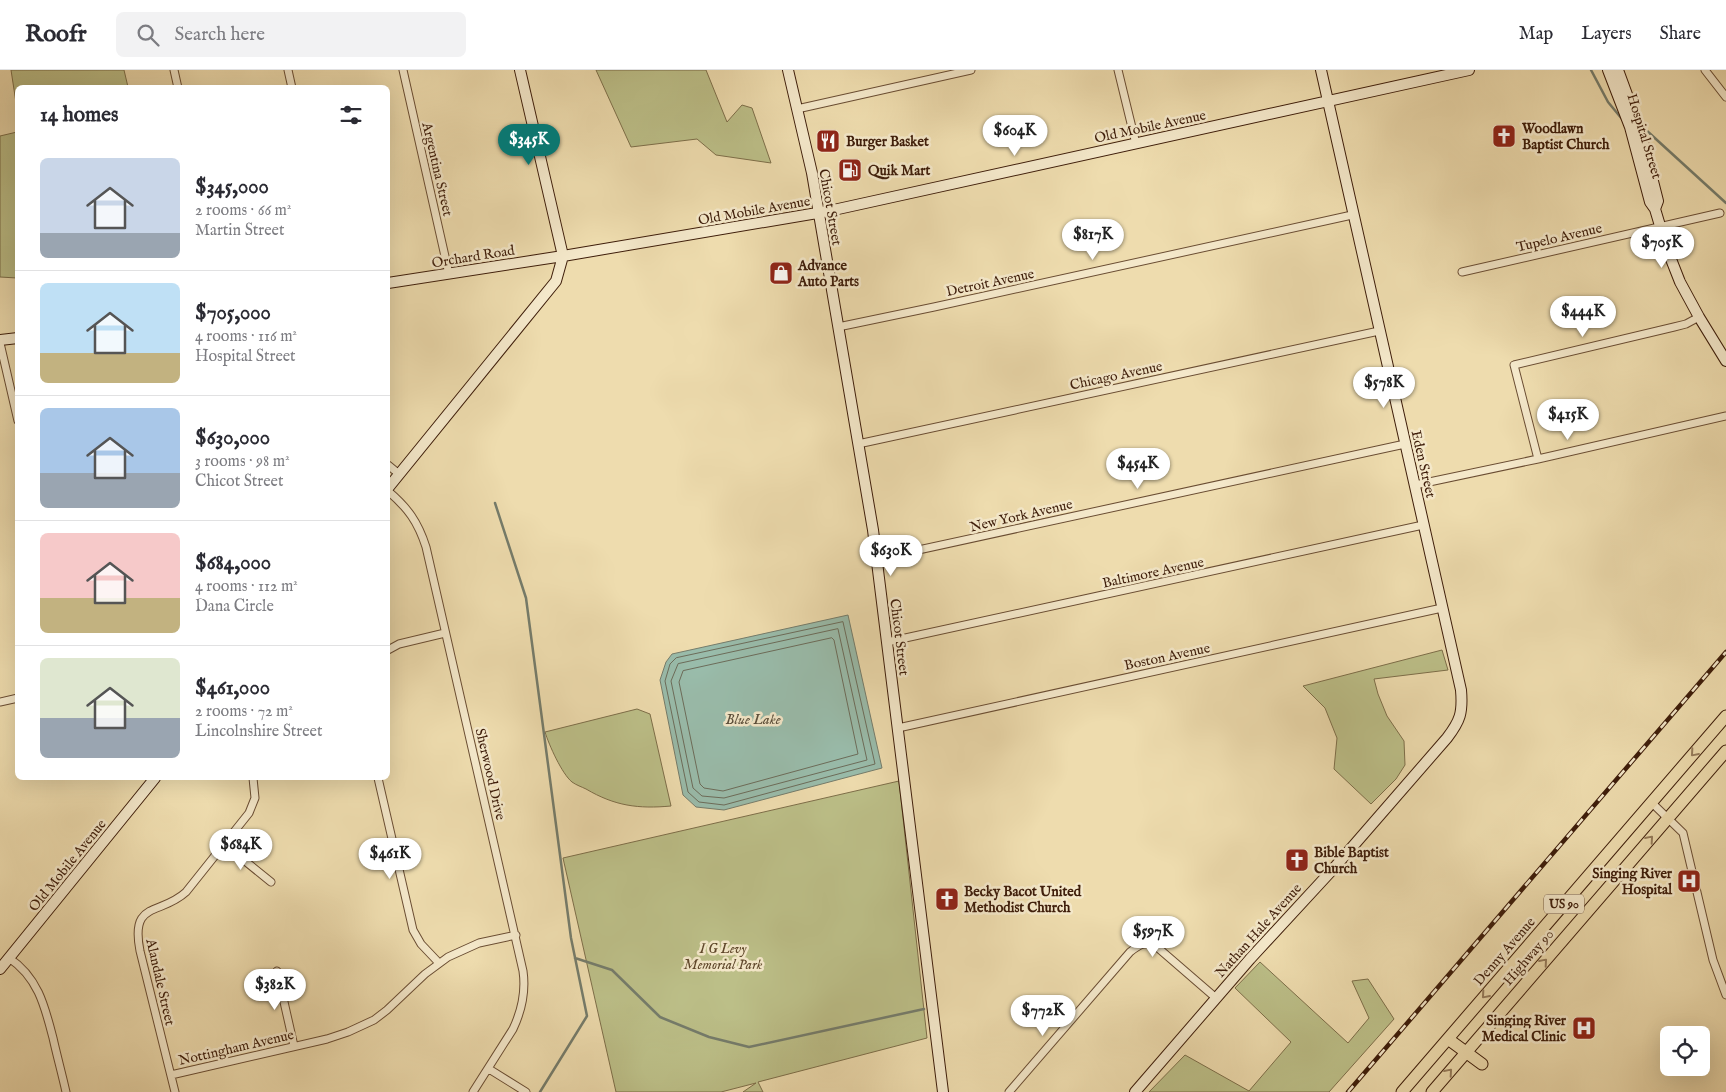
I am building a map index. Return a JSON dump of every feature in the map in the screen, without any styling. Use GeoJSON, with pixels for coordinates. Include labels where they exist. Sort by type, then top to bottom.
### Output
{"type":"FeatureCollection","features":[{"type":"Feature","properties":{"kind":"main road","name":"Denny Avenue"},"geometry":{"type":"LineString","coordinates":[[1402,1092],[1726,716]]}},
{"type":"Feature","properties":{"kind":"main road","name":"Highway 90"},"geometry":{"type":"LineString","coordinates":[[1432,1092],[1726,751]]}},
{"type":"Feature","properties":{"kind":"main road"},"geometry":{"type":"LineString","coordinates":[[1448,1039],[1482,1064]]}},
{"type":"Feature","properties":{"kind":"street"},"geometry":{"type":"LineString","coordinates":[[174,70],[177,85]]}},
{"type":"Feature","properties":{"kind":"street"},"geometry":{"type":"LineString","coordinates":[[288,70],[291,85]]}},
{"type":"Feature","properties":{"kind":"street","name":"Argentina Street"},"geometry":{"type":"LineString","coordinates":[[403,70],[449,274]]}},
{"type":"Feature","properties":{"kind":"street"},"geometry":{"type":"LineString","coordinates":[[390,487],[449,411],[556,281],[563,256],[520,70]]}},
{"type":"Feature","properties":{"kind":"street","name":"Chicot Street"},"geometry":{"type":"LineString","coordinates":[[788,70],[812,173],[876,559],[943,1092]]}},
{"type":"Feature","properties":{"kind":"street"},"geometry":{"type":"LineString","coordinates":[[797,109],[971,70]]}},
{"type":"Feature","properties":{"kind":"street"},"geometry":{"type":"LineString","coordinates":[[1118,70],[1136,144]]}},
{"type":"Feature","properties":{"kind":"street","name":"Eden Street"},"geometry":{"type":"LineString","coordinates":[[1321,70],[1460,690],[1462,705],[1460,718]]}},
{"type":"Feature","properties":{"kind":"street","name":"Old Mobile Avenue"},"geometry":{"type":"LineString","coordinates":[[563,256],[819,213],[1469,70]]}},
{"type":"Feature","properties":{"kind":"street","name":"Hospital Street"},"geometry":{"type":"LineString","coordinates":[[1608,70],[1630,127],[1650,202],[1655,209],[1680,282],[1726,361]]}},
{"type":"Feature","properties":{"kind":"street","name":"Hospital Street"},"geometry":{"type":"LineString","coordinates":[[1618,70],[1640,130],[1658,201],[1655,209]]}},
{"type":"Feature","properties":{"kind":"street"},"geometry":{"type":"LineString","coordinates":[[1705,70],[1726,97]]}},
{"type":"Feature","properties":{"kind":"street","name":"Tupelo Avenue"},"geometry":{"type":"LineString","coordinates":[[1462,272],[1720,213]]}},
{"type":"Feature","properties":{"kind":"street","name":"Detroit Avenue"},"geometry":{"type":"LineString","coordinates":[[838,327],[1352,215]]}},
{"type":"Feature","properties":{"kind":"street","name":"Orchard Road"},"geometry":{"type":"LineString","coordinates":[[390,283],[563,256]]}},
{"type":"Feature","properties":{"kind":"street"},"geometry":{"type":"LineString","coordinates":[[1538,460],[1514,365],[1686,324],[1699,317]]}},
{"type":"Feature","properties":{"kind":"street","name":"Chicago Avenue"},"geometry":{"type":"LineString","coordinates":[[858,444],[1379,331]]}},
{"type":"Feature","properties":{"kind":"street"},"geometry":{"type":"LineString","coordinates":[[15,339],[0,342],[15,408]]}},
{"type":"Feature","properties":{"kind":"street"},"geometry":{"type":"LineString","coordinates":[[1415,486],[1538,460],[1726,416]]}},
{"type":"Feature","properties":{"kind":"street","name":"New York Avenue"},"geometry":{"type":"LineString","coordinates":[[876,559],[1405,444]]}},
{"type":"Feature","properties":{"kind":"street"},"geometry":{"type":"LineString","coordinates":[[390,467],[399,474]]}},
{"type":"Feature","properties":{"kind":"street","name":"Sherwood Drive"},"geometry":{"type":"LineString","coordinates":[[390,492],[403,503],[423,536],[516,935],[525,983],[522,1005],[513,1029],[473,1092]]}},
{"type":"Feature","properties":{"kind":"street","name":"Baltimore Avenue"},"geometry":{"type":"LineString","coordinates":[[887,642],[1423,525]]}},
{"type":"Feature","properties":{"kind":"street","name":"Boston Avenue"},"geometry":{"type":"LineString","coordinates":[[898,728],[1442,608]]}},
{"type":"Feature","properties":{"kind":"street"},"geometry":{"type":"LineString","coordinates":[[390,649],[399,644],[445,633]]}},
{"type":"Feature","properties":{"kind":"street"},"geometry":{"type":"LineString","coordinates":[[0,702],[15,699]]}},
{"type":"Feature","properties":{"kind":"street","name":"Nathan Hale Avenue"},"geometry":{"type":"LineString","coordinates":[[1135,1092],[1447,738],[1460,718]]}},
{"type":"Feature","properties":{"kind":"street","name":"Old Mobile Avenue"},"geometry":{"type":"LineString","coordinates":[[0,969],[153,780]]}},
{"type":"Feature","properties":{"kind":"street","name":"Alandale Street"},"geometry":{"type":"LineString","coordinates":[[175,1092],[140,951],[137,931],[144,914],[154,908],[174,901],[186,892],[249,813],[253,806],[256,792],[253,780]]}},
{"type":"Feature","properties":{"kind":"street"},"geometry":{"type":"LineString","coordinates":[[378,780],[413,930],[421,944],[439,963]]}},
{"type":"Feature","properties":{"kind":"street"},"geometry":{"type":"LineString","coordinates":[[1651,802],[1683,833],[1713,960],[1726,995]]}},
{"type":"Feature","properties":{"kind":"street"},"geometry":{"type":"LineString","coordinates":[[224,844],[272,882]]}},
{"type":"Feature","properties":{"kind":"street","name":"Nottingham Avenue"},"geometry":{"type":"LineString","coordinates":[[171,1075],[348,1032],[374,1020],[388,1010],[406,991],[439,963],[479,943],[516,935]]}},
{"type":"Feature","properties":{"kind":"street"},"geometry":{"type":"LineString","coordinates":[[1009,1092],[1130,952],[1141,944],[1146,943],[1157,947],[1216,998]]}},
{"type":"Feature","properties":{"kind":"street"},"geometry":{"type":"LineString","coordinates":[[9,958],[16,962],[31,979],[42,997],[66,1092]]}},
{"type":"Feature","properties":{"kind":"street"},"geometry":{"type":"LineString","coordinates":[[277,971],[294,1046]]}},
{"type":"Feature","properties":{"kind":"street"},"geometry":{"type":"LineString","coordinates":[[489,1069],[526,1092]]}},
{"type":"Feature","properties":{"kind":"green space"},"geometry":{"type":"Polygon","coordinates":[[[11,70],[124,70],[128,85],[15,85],[15,96],[11,70]]]}},
{"type":"Feature","properties":{"kind":"green space"},"geometry":{"type":"Polygon","coordinates":[[[596,70],[706,70],[727,122],[742,105],[752,108],[771,163],[716,155],[697,139],[631,147],[596,70]]]}},
{"type":"Feature","properties":{"kind":"green space"},"geometry":{"type":"Polygon","coordinates":[[[15,132],[15,278],[0,277],[0,136],[15,132]]]}},
{"type":"Feature","properties":{"kind":"green space"},"geometry":{"type":"Polygon","coordinates":[[[1442,650],[1448,670],[1374,679],[1387,716],[1404,741],[1405,765],[1396,779],[1371,804],[1334,769],[1337,738],[1325,708],[1303,686],[1442,650]]]}},
{"type":"Feature","properties":{"kind":"green space"},"geometry":{"type":"Polygon","coordinates":[[[637,709],[650,714],[671,806],[648,807],[617,803],[574,783],[560,766],[545,732],[637,709]]]}},
{"type":"Feature","properties":{"kind":"green space","name":"I G Levy Memorial Park"},"geometry":{"type":"Polygon","coordinates":[[[899,781],[927,1038],[758,1082],[763,1092],[743,1092],[756,1083],[721,1092],[616,1092],[563,858],[899,781]]]}},
{"type":"Feature","properties":{"kind":"green space"},"geometry":{"type":"Polygon","coordinates":[[[1260,962],[1348,1043],[1369,1018],[1352,981],[1368,979],[1394,1019],[1329,1092],[1149,1092],[1185,1055],[1249,1091],[1291,1042],[1235,988],[1260,962]]]}},
{"type":"Feature","properties":{"kind":"water","name":"Blue Lake"},"geometry":{"type":"Polygon","coordinates":[[[848,615],[882,768],[724,810],[696,807],[683,795],[660,680],[666,662],[672,654],[848,615]]]}},
{"type":"Feature","properties":{"kind":"waterway"},"geometry":{"type":"LineString","coordinates":[[1591,70],[1608,102],[1622,119]]}},
{"type":"Feature","properties":{"kind":"waterway"},"geometry":{"type":"LineString","coordinates":[[1646,130],[1726,203]]}},
{"type":"Feature","properties":{"kind":"waterway"},"geometry":{"type":"LineString","coordinates":[[495,503],[526,598],[571,938],[587,1016],[540,1092]]}},
{"type":"Feature","properties":{"kind":"waterway"},"geometry":{"type":"LineString","coordinates":[[575,958],[612,970],[660,1017],[709,1037],[749,1047],[924,1009]]}},
{"type":"Feature","properties":{"kind":"railway"},"geometry":{"type":"LineString","coordinates":[[1348,1092],[1726,652]]}},
{"type":"Feature","properties":{"kind":"place","name":"Woodlawn Baptist Church"},"geometry":{"type":"Point","coordinates":[1504,136]}},
{"type":"Feature","properties":{"kind":"place","name":"Burger Basket"},"geometry":{"type":"Point","coordinates":[828,141]}},
{"type":"Feature","properties":{"kind":"place","name":"Quik Mart"},"geometry":{"type":"Point","coordinates":[850,170]}},
{"type":"Feature","properties":{"kind":"place","name":"Advance Auto Parts"},"geometry":{"type":"Point","coordinates":[781,273]}},
{"type":"Feature","properties":{"kind":"place","name":"Bible Baptist Church"},"geometry":{"type":"Point","coordinates":[1297,860]}},
{"type":"Feature","properties":{"kind":"place","name":"Singing River Hospital"},"geometry":{"type":"Point","coordinates":[1689,881]}},
{"type":"Feature","properties":{"kind":"place","name":"Becky Bacot United Methodist Church"},"geometry":{"type":"Point","coordinates":[947,899]}},
{"type":"Feature","properties":{"kind":"place","name":"Singing River Medical Clinic"},"geometry":{"type":"Point","coordinates":[1584,1028]}}]}
